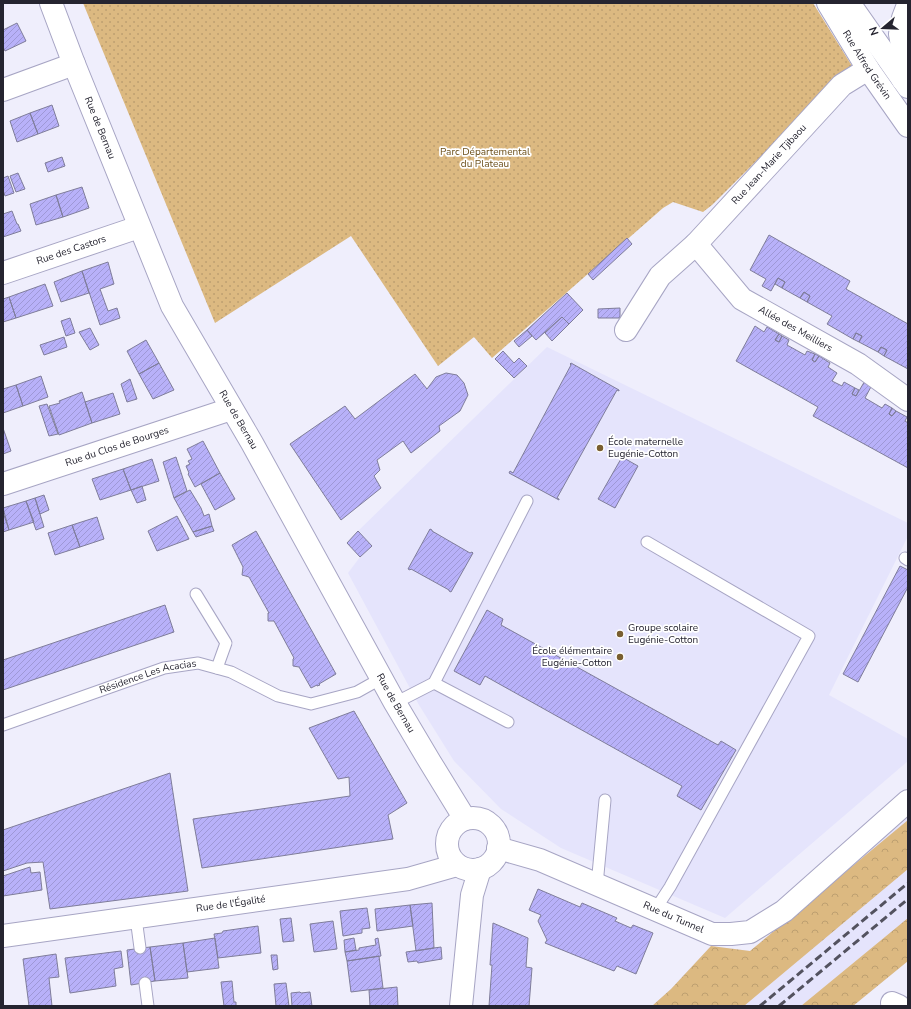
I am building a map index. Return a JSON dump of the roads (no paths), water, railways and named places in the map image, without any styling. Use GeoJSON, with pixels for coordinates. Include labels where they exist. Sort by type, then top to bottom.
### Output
{"type":"FeatureCollection","features":[{"type":"Feature","properties":{"kind":"street","name":"Rue de Bernau"},"geometry":{"type":"LineString","coordinates":[[51,3],[74,64],[172,306],[252,443],[395,703],[465,818]]}},
{"type":"Feature","properties":{"kind":"street","name":"Rue Alfred Grévin"},"geometry":{"type":"LineString","coordinates":[[828,3],[868,69],[908,126]]}},
{"type":"Feature","properties":{"kind":"street","name":"Rue Alfred Grévin"},"geometry":{"type":"LineString","coordinates":[[849,3],[906,83]]}},
{"type":"Feature","properties":{"kind":"street","name":"Rue Alfred Grévin"},"geometry":{"type":"LineString","coordinates":[[906,83],[905,64],[900,34],[903,18],[908,6]]}},
{"type":"Feature","properties":{"kind":"street"},"geometry":{"type":"LineString","coordinates":[[3,90],[74,64]]}},
{"type":"Feature","properties":{"kind":"street","name":"Rue Jean-Marie Tjibaou"},"geometry":{"type":"LineString","coordinates":[[626,330],[660,276],[696,244],[842,85],[868,69]]}},
{"type":"Feature","properties":{"kind":"street","name":"Rue des Castors"},"geometry":{"type":"LineString","coordinates":[[3,273],[140,227]]}},
{"type":"Feature","properties":{"kind":"street","name":"Allée des Meilliers"},"geometry":{"type":"LineString","coordinates":[[696,244],[742,298],[858,364],[908,400]]}},
{"type":"Feature","properties":{"kind":"street","name":"Rue du Clos de Bourges"},"geometry":{"type":"LineString","coordinates":[[3,484],[231,409]]}},
{"type":"Feature","properties":{"kind":"street","name":"Rue du Tunnel"},"geometry":{"type":"LineString","coordinates":[[498,848],[540,860],[712,934],[750,932],[784,911],[908,801]]}},
{"type":"Feature","properties":{"kind":"street"},"geometry":{"type":"LineString","coordinates":[[465,818],[482,819],[490,824],[496,831],[498,848],[492,861],[480,869],[472,870],[464,868],[452,859],[448,852],[448,835],[458,822],[465,818]]}},
{"type":"Feature","properties":{"kind":"street","name":"Rue de l'Égalité"},"geometry":{"type":"LineString","coordinates":[[3,936],[408,879],[458,865]]}},
{"type":"Feature","properties":{"kind":"street"},"geometry":{"type":"LineString","coordinates":[[461,1006],[472,895],[480,869]]}},
{"type":"Feature","properties":{"kind":"lane"},"geometry":{"type":"LineString","coordinates":[[395,703],[434,683],[526,501]]}},
{"type":"Feature","properties":{"kind":"lane"},"geometry":{"type":"LineString","coordinates":[[647,542],[809,636],[670,887],[655,910]]}},
{"type":"Feature","properties":{"kind":"lane"},"geometry":{"type":"LineString","coordinates":[[196,594],[226,644],[217,668]]}},
{"type":"Feature","properties":{"kind":"lane","name":"Résidence Les Acacias"},"geometry":{"type":"LineString","coordinates":[[3,725],[164,668],[198,663],[231,672],[278,696],[311,704],[357,692],[382,678]]}},
{"type":"Feature","properties":{"kind":"lane"},"geometry":{"type":"LineString","coordinates":[[434,683],[508,722]]}},
{"type":"Feature","properties":{"kind":"lane"},"geometry":{"type":"LineString","coordinates":[[597,885],[605,800]]}},
{"type":"Feature","properties":{"kind":"lane"},"geometry":{"type":"LineString","coordinates":[[136,918],[140,948]]}},
{"type":"Feature","properties":{"kind":"lane"},"geometry":{"type":"LineString","coordinates":[[145,983],[148,1006]]}},
{"type":"Feature","properties":{"kind":"railway"},"geometry":{"type":"LineString","coordinates":[[760,1006],[908,883]]}},
{"type":"Feature","properties":{"kind":"railway"},"geometry":{"type":"LineString","coordinates":[[779,1006],[908,899]]}},
{"type":"Feature","properties":{"kind":"place","name":"École maternelle Eugénie-Cotton"},"geometry":{"type":"Point","coordinates":[600,448]}},
{"type":"Feature","properties":{"kind":"place","name":"Groupe scolaire Eugénie-Cotton"},"geometry":{"type":"Point","coordinates":[620,634]}},
{"type":"Feature","properties":{"kind":"place","name":"École élémentaire Eugénie-Cotton"},"geometry":{"type":"Point","coordinates":[620,657]}},
{"type":"Feature","properties":{"kind":"park label","name":"Parc Départemental du Plateau"},"geometry":{"type":"Point","coordinates":[485,158]}}]}
